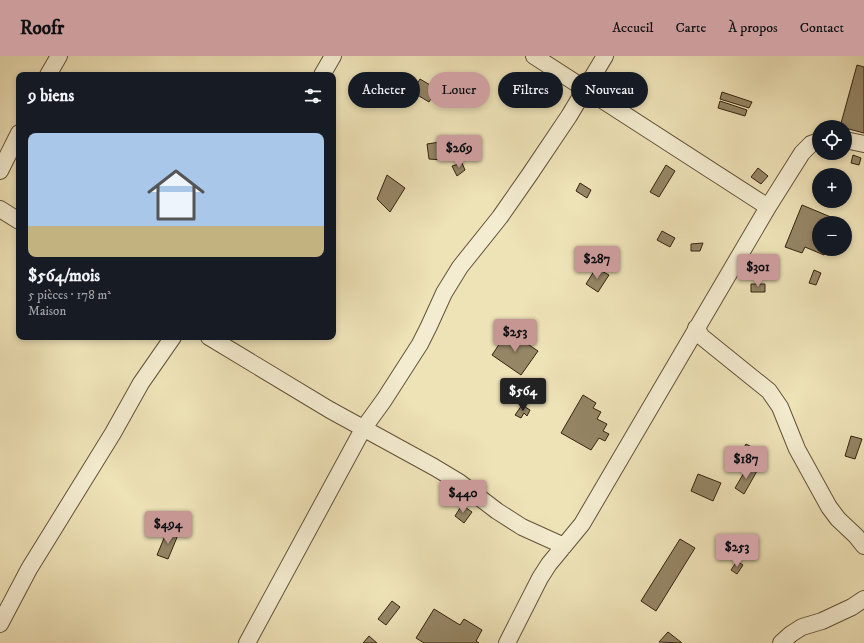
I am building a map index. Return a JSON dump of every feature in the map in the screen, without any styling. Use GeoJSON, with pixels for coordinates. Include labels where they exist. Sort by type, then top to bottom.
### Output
{"type":"FeatureCollection","features":[{"type":"Feature","properties":{"kind":"street"},"geometry":{"type":"LineString","coordinates":[[50,72],[59,56]]}},
{"type":"Feature","properties":{"kind":"street"},"geometry":{"type":"LineString","coordinates":[[324,72],[333,56]]}},
{"type":"Feature","properties":{"kind":"street"},"geometry":{"type":"LineString","coordinates":[[534,56],[571,79]]}},
{"type":"Feature","properties":{"kind":"street"},"geometry":{"type":"LineString","coordinates":[[596,72],[605,56]]}},
{"type":"Feature","properties":{"kind":"street"},"geometry":{"type":"LineString","coordinates":[[246,643],[363,429],[384,400],[420,344],[444,292],[460,268],[500,217],[573,108]]}},
{"type":"Feature","properties":{"kind":"street"},"geometry":{"type":"LineString","coordinates":[[617,108],[768,207]]}},
{"type":"Feature","properties":{"kind":"street"},"geometry":{"type":"LineString","coordinates":[[0,171],[16,139]]}},
{"type":"Feature","properties":{"kind":"street"},"geometry":{"type":"LineString","coordinates":[[852,141],[864,144]]}},
{"type":"Feature","properties":{"kind":"street"},"geometry":{"type":"LineString","coordinates":[[507,643],[540,578],[582,524],[768,207],[802,153],[812,144]]}},
{"type":"Feature","properties":{"kind":"street"},"geometry":{"type":"LineString","coordinates":[[0,209],[16,219]]}},
{"type":"Feature","properties":{"kind":"street"},"geometry":{"type":"LineString","coordinates":[[696,328],[702,337],[769,391],[780,407],[796,449],[829,507],[838,519],[864,546]]}},
{"type":"Feature","properties":{"kind":"street"},"geometry":{"type":"LineString","coordinates":[[0,624],[29,569],[113,433],[141,382],[170,340]]}},
{"type":"Feature","properties":{"kind":"street"},"geometry":{"type":"LineString","coordinates":[[214,340],[363,429],[459,482],[497,512],[522,528],[564,546]]}},
{"type":"Feature","properties":{"kind":"street"},"geometry":{"type":"LineString","coordinates":[[781,643],[802,627],[822,621],[852,607],[864,599]]}},
{"type":"Feature","properties":{"kind":"building"},"geometry":{"type":"Polygon","coordinates":[[[857,65],[864,67],[864,133],[852,130],[852,120],[842,120],[857,65]]]}},
{"type":"Feature","properties":{"kind":"building"},"geometry":{"type":"Polygon","coordinates":[[[420,79],[428,84],[428,101],[420,97],[420,79]]]}},
{"type":"Feature","properties":{"kind":"building"},"geometry":{"type":"Polygon","coordinates":[[[722,92],[752,102],[749,108],[720,99],[722,92]]]}},
{"type":"Feature","properties":{"kind":"building"},"geometry":{"type":"Polygon","coordinates":[[[720,101],[747,110],[745,116],[718,108],[720,101]]]}},
{"type":"Feature","properties":{"kind":"building"},"geometry":{"type":"Polygon","coordinates":[[[440,142],[443,160],[429,159],[427,144],[440,142]]]}},
{"type":"Feature","properties":{"kind":"building"},"geometry":{"type":"Polygon","coordinates":[[[853,155],[861,158],[859,165],[851,163],[853,155]]]}},
{"type":"Feature","properties":{"kind":"building"},"geometry":{"type":"Polygon","coordinates":[[[462,163],[465,170],[457,176],[452,166],[462,163]]]}},
{"type":"Feature","properties":{"kind":"building"},"geometry":{"type":"Polygon","coordinates":[[[666,165],[675,171],[659,197],[650,192],[666,165]]]}},
{"type":"Feature","properties":{"kind":"building"},"geometry":{"type":"Polygon","coordinates":[[[758,168],[768,176],[761,184],[751,177],[758,168]]]}},
{"type":"Feature","properties":{"kind":"building"},"geometry":{"type":"Polygon","coordinates":[[[387,175],[405,188],[390,212],[377,199],[387,175]]]}},
{"type":"Feature","properties":{"kind":"building"},"geometry":{"type":"Polygon","coordinates":[[[580,183],[591,190],[587,198],[576,191],[580,183]]]}},
{"type":"Feature","properties":{"kind":"building"},"geometry":{"type":"Polygon","coordinates":[[[802,205],[828,216],[812,216],[812,250],[805,247],[802,253],[785,247],[802,205]]]}},
{"type":"Feature","properties":{"kind":"building"},"geometry":{"type":"Polygon","coordinates":[[[662,231],[675,238],[670,247],[657,240],[662,231]]]}},
{"type":"Feature","properties":{"kind":"building"},"geometry":{"type":"Polygon","coordinates":[[[703,243],[700,251],[691,251],[691,244],[703,243]]]}},
{"type":"Feature","properties":{"kind":"building"},"geometry":{"type":"Polygon","coordinates":[[[596,268],[609,275],[598,292],[586,284],[596,268]]]}},
{"type":"Feature","properties":{"kind":"building"},"geometry":{"type":"Polygon","coordinates":[[[814,270],[821,273],[816,285],[809,283],[814,270]]]}},
{"type":"Feature","properties":{"kind":"building"},"geometry":{"type":"Polygon","coordinates":[[[751,284],[765,284],[765,292],[751,292],[751,284]]]}},
{"type":"Feature","properties":{"kind":"building"},"geometry":{"type":"Polygon","coordinates":[[[508,331],[538,351],[521,375],[492,355],[508,331]]]}},
{"type":"Feature","properties":{"kind":"building"},"geometry":{"type":"Polygon","coordinates":[[[583,395],[596,403],[593,408],[601,412],[597,419],[607,424],[603,431],[609,434],[605,441],[599,438],[591,450],[561,433],[583,395]]]}},
{"type":"Feature","properties":{"kind":"building"},"geometry":{"type":"Polygon","coordinates":[[[522,405],[530,410],[527,416],[524,413],[521,418],[515,415],[522,405]]]}},
{"type":"Feature","properties":{"kind":"building"},"geometry":{"type":"Polygon","coordinates":[[[851,436],[862,439],[855,459],[845,456],[851,436]]]}},
{"type":"Feature","properties":{"kind":"building"},"geometry":{"type":"Polygon","coordinates":[[[746,444],[761,452],[757,459],[742,451],[746,444]]]}},
{"type":"Feature","properties":{"kind":"building"},"geometry":{"type":"Polygon","coordinates":[[[748,466],[757,471],[744,494],[735,488],[748,466]]]}},
{"type":"Feature","properties":{"kind":"building"},"geometry":{"type":"Polygon","coordinates":[[[698,474],[721,483],[713,501],[691,491],[698,474]]]}},
{"type":"Feature","properties":{"kind":"building"},"geometry":{"type":"Polygon","coordinates":[[[462,505],[472,512],[464,523],[455,516],[462,505]]]}},
{"type":"Feature","properties":{"kind":"building"},"geometry":{"type":"Polygon","coordinates":[[[167,531],[178,535],[168,559],[157,555],[167,531]]]}},
{"type":"Feature","properties":{"kind":"building"},"geometry":{"type":"Polygon","coordinates":[[[680,539],[695,548],[656,611],[641,601],[680,539]]]}},
{"type":"Feature","properties":{"kind":"building"},"geometry":{"type":"Polygon","coordinates":[[[737,561],[743,565],[737,574],[731,570],[737,561]]]}},
{"type":"Feature","properties":{"kind":"building"},"geometry":{"type":"Polygon","coordinates":[[[392,601],[400,607],[386,625],[378,619],[392,601]]]}},
{"type":"Feature","properties":{"kind":"building"},"geometry":{"type":"Polygon","coordinates":[[[434,609],[460,625],[464,619],[482,630],[476,641],[479,643],[424,643],[416,638],[434,609]]]}},
{"type":"Feature","properties":{"kind":"building"},"geometry":{"type":"Polygon","coordinates":[[[668,632],[682,643],[659,642],[668,632]]]}},
{"type":"Feature","properties":{"kind":"building"},"geometry":{"type":"Polygon","coordinates":[[[369,636],[377,643],[363,643],[369,636]]]}}]}
